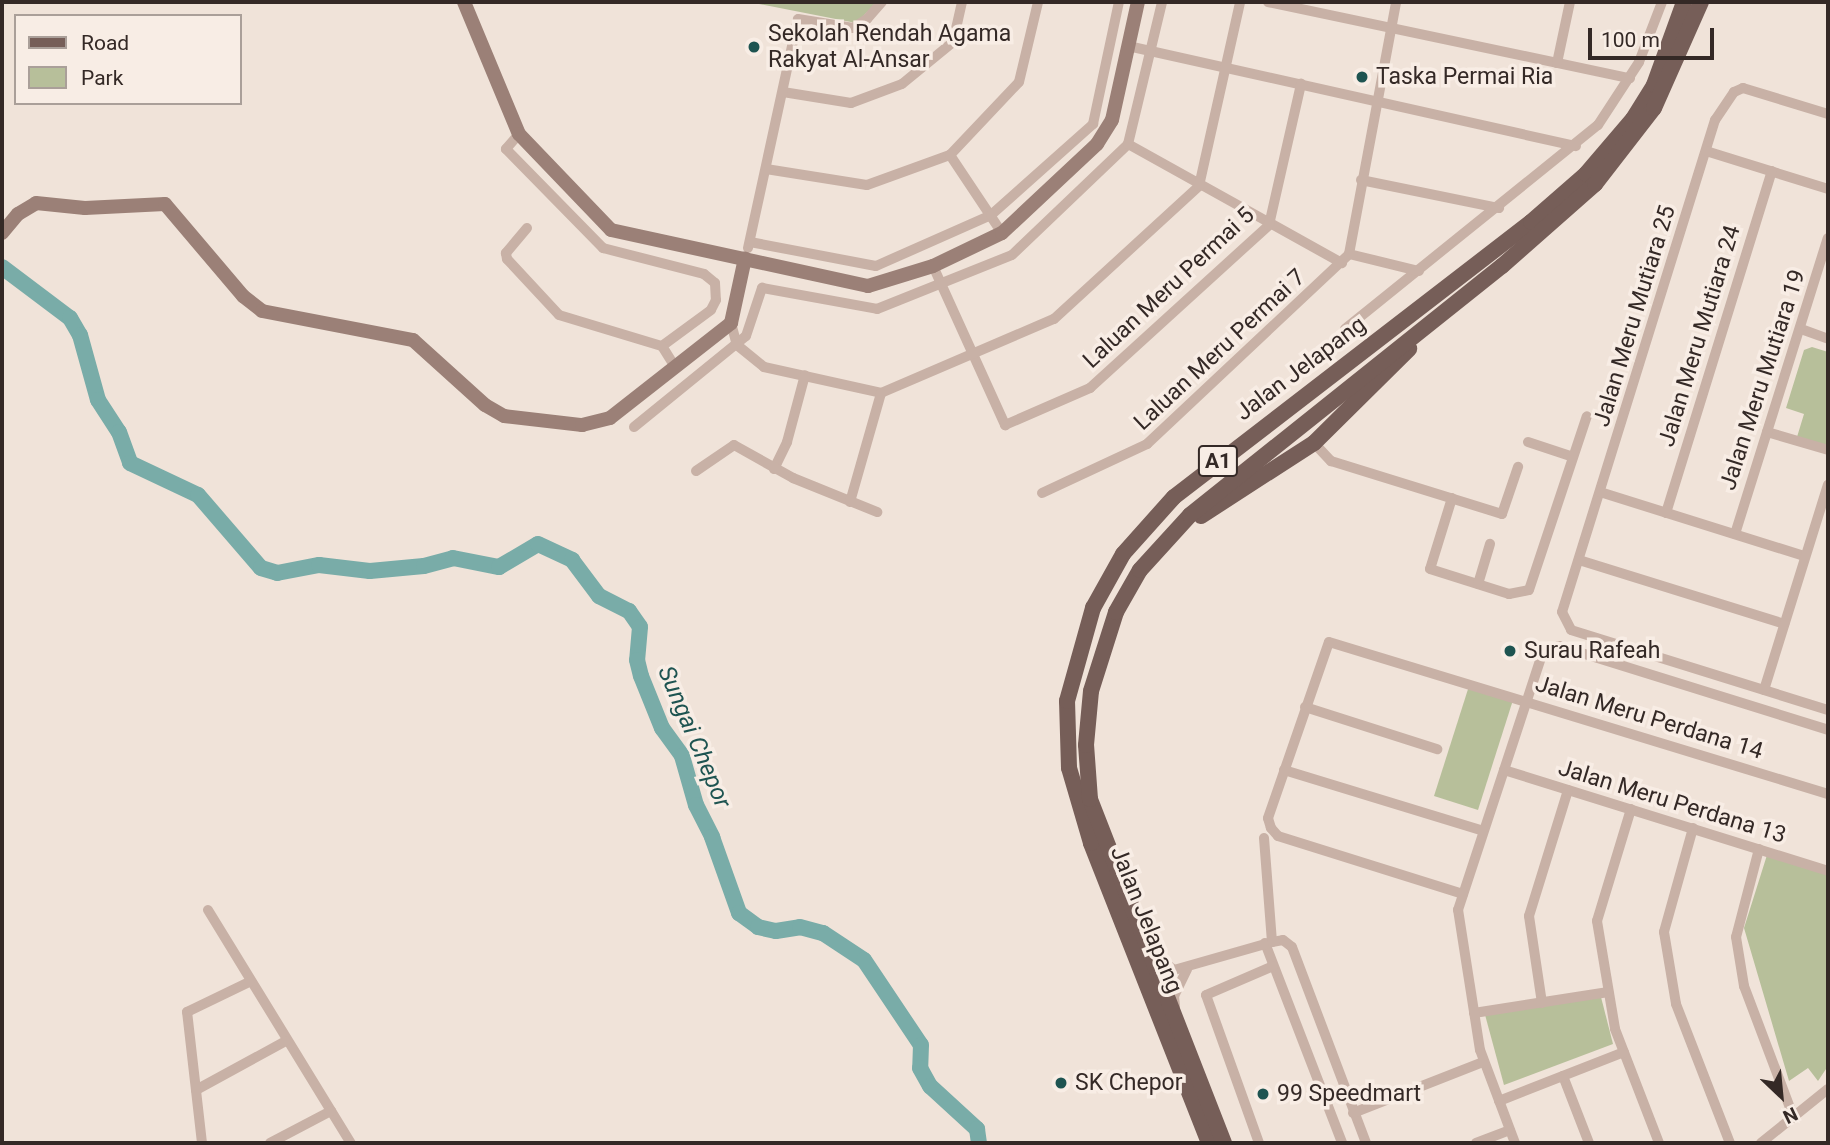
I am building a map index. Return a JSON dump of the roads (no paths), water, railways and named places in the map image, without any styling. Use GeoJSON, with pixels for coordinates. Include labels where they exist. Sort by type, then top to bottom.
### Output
{"type":"FeatureCollection","features":[{"type":"Feature","properties":{"kind":"main road","name":"Jalan Jelapang"},"geometry":{"type":"LineString","coordinates":[[1209,1143],[1091,843],[1069,768],[1068,701],[1093,608],[1123,554],[1174,497],[1531,222],[1586,174],[1633,119],[1654,85],[1684,2]]}},
{"type":"Feature","properties":{"kind":"main road","name":"Jalan Jelapang"},"geometry":{"type":"LineString","coordinates":[[1224,1143],[1090,799],[1086,745],[1091,691],[1103,645],[1126,590],[1155,551],[1205,501],[1541,234],[1623,151],[1664,90],[1701,2]]}},
{"type":"Feature","properties":{"kind":"main road"},"geometry":{"type":"LineString","coordinates":[[1155,551],[1314,443],[1381,380],[1437,317]]}},
{"type":"Feature","properties":{"kind":"street"},"geometry":{"type":"LineString","coordinates":[[464,2],[519,134],[611,230],[868,286],[933,266],[1002,233],[1107,133],[1138,2]]}},
{"type":"Feature","properties":{"kind":"street"},"geometry":{"type":"LineString","coordinates":[[881,2],[872,15],[853,28],[798,19],[731,323],[737,345],[764,367],[881,393],[1054,319],[1199,186],[1240,2]]}},
{"type":"Feature","properties":{"kind":"street"},"geometry":{"type":"LineString","coordinates":[[783,92],[851,103],[902,84],[953,42],[962,2]]}},
{"type":"Feature","properties":{"kind":"street"},"geometry":{"type":"LineString","coordinates":[[766,169],[867,185],[950,155],[1019,82],[1038,2]]}},
{"type":"Feature","properties":{"kind":"street"},"geometry":{"type":"LineString","coordinates":[[750,242],[876,266],[991,215],[1093,124],[1119,2]]}},
{"type":"Feature","properties":{"kind":"street"},"geometry":{"type":"LineString","coordinates":[[634,427],[737,345],[752,325],[762,288],[877,309],[1012,255],[1128,144],[1162,2]]}},
{"type":"Feature","properties":{"kind":"street"},"geometry":{"type":"LineString","coordinates":[[1268,2],[1630,78]]}},
{"type":"Feature","properties":{"kind":"street"},"geometry":{"type":"LineString","coordinates":[[1346,259],[1396,2]]}},
{"type":"Feature","properties":{"kind":"street"},"geometry":{"type":"LineString","coordinates":[[1557,63],[1570,2]]}},
{"type":"Feature","properties":{"kind":"street"},"geometry":{"type":"LineString","coordinates":[[1345,329],[1576,146],[1608,114],[1630,78],[1662,2]]}},
{"type":"Feature","properties":{"kind":"street"},"geometry":{"type":"LineString","coordinates":[[1128,46],[1576,146]]}},
{"type":"Feature","properties":{"kind":"street","name":"Laluan Meru Permai 5"},"geometry":{"type":"LineString","coordinates":[[973,355],[1005,425],[1097,383],[1269,225],[1301,84]]}},
{"type":"Feature","properties":{"kind":"street","name":"Jalan Meru Mutiara 25"},"geometry":{"type":"LineString","coordinates":[[1828,114],[1738,89],[1715,120],[1562,612],[1572,630],[1828,710]]}},
{"type":"Feature","properties":{"kind":"street"},"geometry":{"type":"LineString","coordinates":[[519,134],[506,149],[603,248],[704,274],[715,283],[716,300],[711,310],[662,346]]}},
{"type":"Feature","properties":{"kind":"street"},"geometry":{"type":"LineString","coordinates":[[1128,144],[1269,225],[1346,259],[1419,271]]}},
{"type":"Feature","properties":{"kind":"street"},"geometry":{"type":"LineString","coordinates":[[1706,150],[1828,189]]}},
{"type":"Feature","properties":{"kind":"street"},"geometry":{"type":"LineString","coordinates":[[950,155],[1002,233]]}},
{"type":"Feature","properties":{"kind":"street","name":"Jalan Meru Mutiara 24"},"geometry":{"type":"LineString","coordinates":[[1666,513],[1772,171]]}},
{"type":"Feature","properties":{"kind":"street"},"geometry":{"type":"LineString","coordinates":[[1361,180],[1499,208]]}},
{"type":"Feature","properties":{"kind":"street"},"geometry":{"type":"LineString","coordinates":[[2,233],[18,214],[36,203],[85,208],[165,204],[243,296],[262,311],[413,340],[485,405],[529,422],[582,425],[604,421],[731,323]]}},
{"type":"Feature","properties":{"kind":"street"},"geometry":{"type":"LineString","coordinates":[[527,228],[506,253],[507,259],[559,315],[662,346],[676,368]]}},
{"type":"Feature","properties":{"kind":"street","name":"Jalan Meru Mutiara 19"},"geometry":{"type":"LineString","coordinates":[[1735,534],[1824,265],[1828,238]]}},
{"type":"Feature","properties":{"kind":"street","name":"Laluan Meru Permai 7"},"geometry":{"type":"LineString","coordinates":[[1042,493],[1147,444],[1346,259]]}},
{"type":"Feature","properties":{"kind":"street"},"geometry":{"type":"LineString","coordinates":[[933,266],[973,355]]}},
{"type":"Feature","properties":{"kind":"street"},"geometry":{"type":"LineString","coordinates":[[1801,329],[1828,339]]}},
{"type":"Feature","properties":{"kind":"street"},"geometry":{"type":"LineString","coordinates":[[774,468],[787,442],[805,375]]}},
{"type":"Feature","properties":{"kind":"street"},"geometry":{"type":"LineString","coordinates":[[850,502],[881,393]]}},
{"type":"Feature","properties":{"kind":"street"},"geometry":{"type":"LineString","coordinates":[[1452,498],[1430,569],[1516,594],[1533,584],[1587,416]]}},
{"type":"Feature","properties":{"kind":"street"},"geometry":{"type":"LineString","coordinates":[[1767,432],[1828,450]]}},
{"type":"Feature","properties":{"kind":"street"},"geometry":{"type":"LineString","coordinates":[[1528,442],[1573,457]]}},
{"type":"Feature","properties":{"kind":"street"},"geometry":{"type":"LineString","coordinates":[[1314,443],[1331,461],[1502,514],[1518,467]]}},
{"type":"Feature","properties":{"kind":"street"},"geometry":{"type":"LineString","coordinates":[[696,471],[734,445],[774,468],[877,512]]}},
{"type":"Feature","properties":{"kind":"street"},"geometry":{"type":"LineString","coordinates":[[1764,690],[1828,485]]}},
{"type":"Feature","properties":{"kind":"street"},"geometry":{"type":"LineString","coordinates":[[1600,492],[1804,556]]}},
{"type":"Feature","properties":{"kind":"street"},"geometry":{"type":"LineString","coordinates":[[1478,584],[1490,544]]}},
{"type":"Feature","properties":{"kind":"street"},"geometry":{"type":"LineString","coordinates":[[1579,560],[1784,624]]}},
{"type":"Feature","properties":{"kind":"street","name":"Jalan Meru Perdana 14"},"geometry":{"type":"LineString","coordinates":[[1305,707],[1324,648],[1338,641],[1828,794]]}},
{"type":"Feature","properties":{"kind":"street"},"geometry":{"type":"LineString","coordinates":[[1515,1143],[1483,1062],[1458,916],[1483,831],[1543,652],[1559,646],[1828,730]]}},
{"type":"Feature","properties":{"kind":"street"},"geometry":{"type":"LineString","coordinates":[[1437,749],[1305,707],[1268,818],[1278,836],[1463,894]]}},
{"type":"Feature","properties":{"kind":"street"},"geometry":{"type":"LineString","coordinates":[[1284,770],[1483,831]]}},
{"type":"Feature","properties":{"kind":"street","name":"Jalan Meru Perdana 13"},"geometry":{"type":"LineString","coordinates":[[1504,770],[1828,871]]}},
{"type":"Feature","properties":{"kind":"street"},"geometry":{"type":"LineString","coordinates":[[1542,1003],[1529,916],[1568,790]]}},
{"type":"Feature","properties":{"kind":"street"},"geometry":{"type":"LineString","coordinates":[[1630,809],[1597,921],[1608,992],[1624,1052],[1659,1143]]}},
{"type":"Feature","properties":{"kind":"street"},"geometry":{"type":"LineString","coordinates":[[1693,828],[1664,932],[1676,1004],[1730,1143]]}},
{"type":"Feature","properties":{"kind":"street"},"geometry":{"type":"LineString","coordinates":[[1264,838],[1268,943],[1273,966],[1342,1143]]}},
{"type":"Feature","properties":{"kind":"street"},"geometry":{"type":"LineString","coordinates":[[1759,849],[1736,937],[1744,986],[1794,1118]]}},
{"type":"Feature","properties":{"kind":"street"},"geometry":{"type":"LineString","coordinates":[[208,910],[249,982],[351,1143]]}},
{"type":"Feature","properties":{"kind":"street"},"geometry":{"type":"LineString","coordinates":[[1142,938],[1164,965],[1187,969],[1268,943],[1283,940],[1292,947],[1366,1143]]}},
{"type":"Feature","properties":{"kind":"street"},"geometry":{"type":"LineString","coordinates":[[1259,1143],[1206,995],[1273,966]]}},
{"type":"Feature","properties":{"kind":"street"},"geometry":{"type":"LineString","coordinates":[[1176,1018],[1174,996],[1187,969]]}},
{"type":"Feature","properties":{"kind":"street"},"geometry":{"type":"LineString","coordinates":[[202,1143],[187,1012],[249,982]]}},
{"type":"Feature","properties":{"kind":"street"},"geometry":{"type":"LineString","coordinates":[[1474,1013],[1608,992]]}},
{"type":"Feature","properties":{"kind":"street"},"geometry":{"type":"LineString","coordinates":[[196,1090],[286,1041]]}},
{"type":"Feature","properties":{"kind":"street"},"geometry":{"type":"LineString","coordinates":[[1499,1101],[1624,1052]]}},
{"type":"Feature","properties":{"kind":"street"},"geometry":{"type":"LineString","coordinates":[[1353,1113],[1483,1062]]}},
{"type":"Feature","properties":{"kind":"street"},"geometry":{"type":"LineString","coordinates":[[1563,1076],[1589,1143]]}},
{"type":"Feature","properties":{"kind":"street"},"geometry":{"type":"LineString","coordinates":[[1761,1143],[1828,1088]]}},
{"type":"Feature","properties":{"kind":"street"},"geometry":{"type":"LineString","coordinates":[[271,1143],[331,1111]]}},
{"type":"Feature","properties":{"kind":"street"},"geometry":{"type":"LineString","coordinates":[[1476,1143],[1510,1130]]}},
{"type":"Feature","properties":{"kind":"waterway","name":"Sungai Chepor"},"geometry":{"type":"LineString","coordinates":[[2,267],[70,318],[80,335],[98,400],[119,432],[130,463],[198,495],[261,568],[277,573],[319,565],[370,571],[424,566],[453,558],[499,567],[538,544],[572,560],[599,596],[629,611],[640,627],[637,660],[641,676],[662,728],[682,756],[696,805],[712,837],[739,913],[758,927],[776,931],[800,927],[823,933],[864,960],[921,1045],[920,1068],[930,1086],[977,1129],[979,1143]]}},
{"type":"Feature","properties":{"kind":"place","name":"Sekolah Rendah Agama Rakyat Al-Ansar"},"geometry":{"type":"Point","coordinates":[754,47]}},
{"type":"Feature","properties":{"kind":"place","name":"Taska Permai Ria"},"geometry":{"type":"Point","coordinates":[1362,77]}},
{"type":"Feature","properties":{"kind":"place","name":"Surau Rafeah"},"geometry":{"type":"Point","coordinates":[1510,651]}},
{"type":"Feature","properties":{"kind":"place","name":"SK Chepor"},"geometry":{"type":"Point","coordinates":[1061,1083]}},
{"type":"Feature","properties":{"kind":"place","name":"99 Speedmart"},"geometry":{"type":"Point","coordinates":[1263,1094]}}]}
